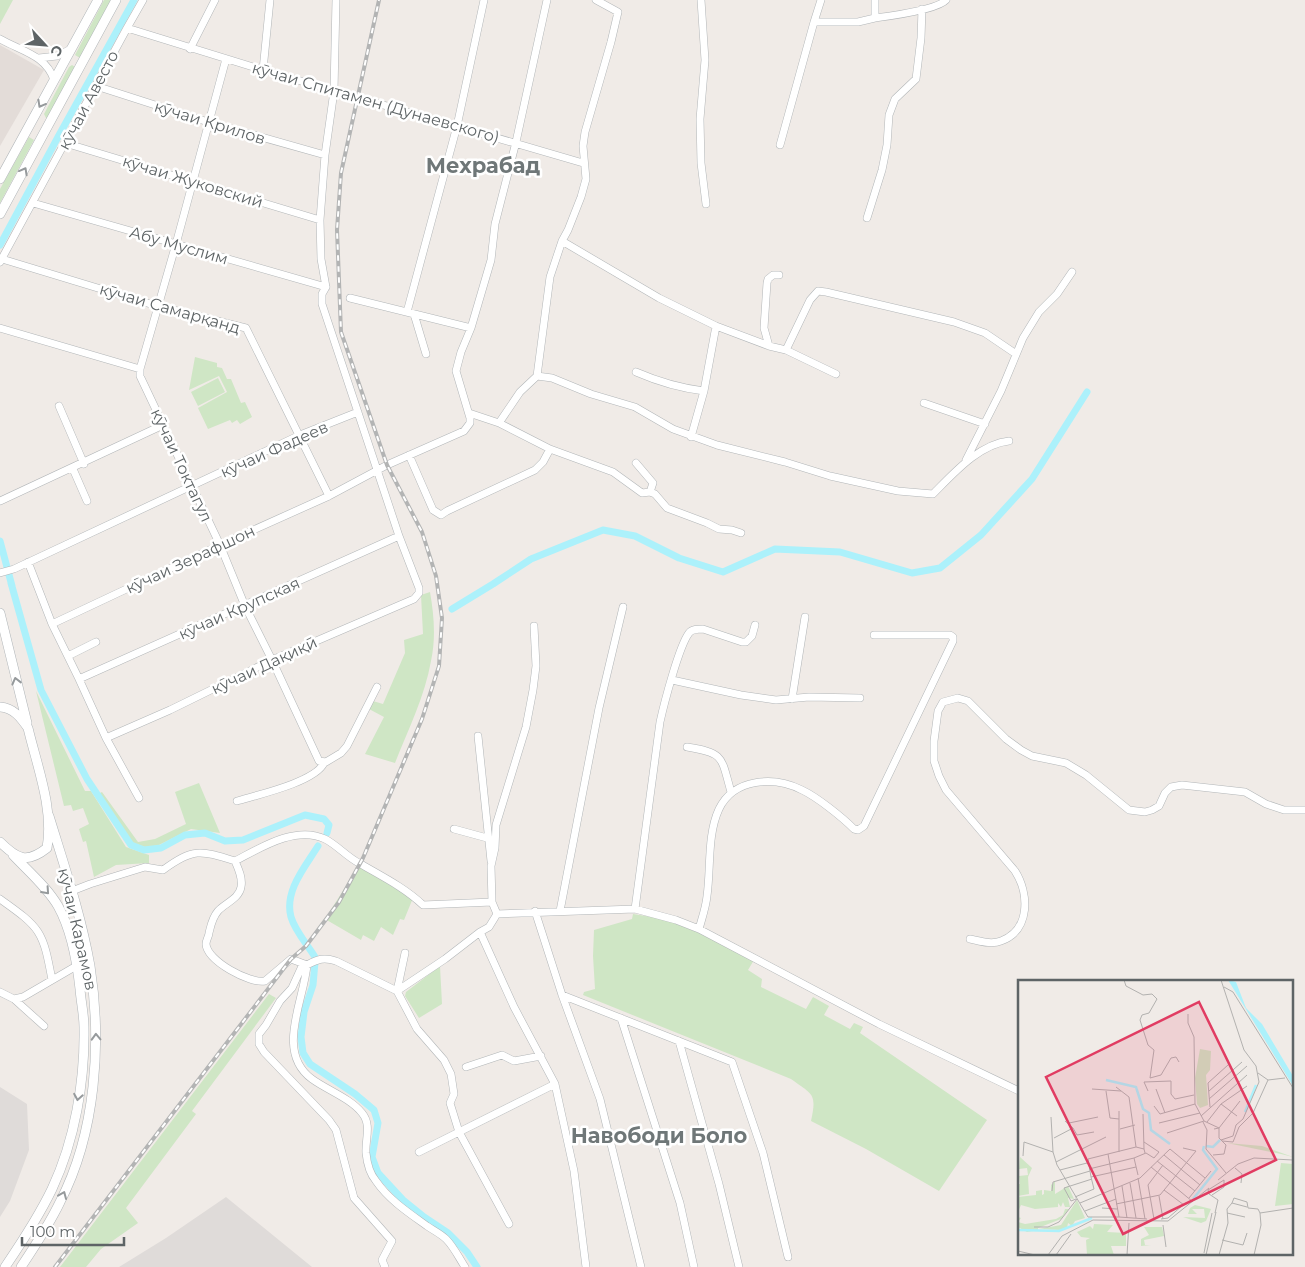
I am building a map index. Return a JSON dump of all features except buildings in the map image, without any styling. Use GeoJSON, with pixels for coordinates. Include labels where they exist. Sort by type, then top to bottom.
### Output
{"type":"FeatureCollection","features":[{"type":"Feature","properties":{"kind":"main road"},"geometry":{"type":"LineString","coordinates":[[0,179],[98,0]]}},
{"type":"Feature","properties":{"kind":"main road"},"geometry":{"type":"LineString","coordinates":[[0,214],[116,0]]}},
{"type":"Feature","properties":{"kind":"main road"},"geometry":{"type":"LineString","coordinates":[[77,38],[86,37],[92,44]]}},
{"type":"Feature","properties":{"kind":"main road"},"geometry":{"type":"LineString","coordinates":[[30,123],[45,132]]}},
{"type":"Feature","properties":{"kind":"main road","name":"кӯчаи Карамов"},"geometry":{"type":"LineString","coordinates":[[0,614],[49,816],[72,892],[90,965],[96,1053],[86,1126],[75,1167],[61,1201],[21,1267]]}},
{"type":"Feature","properties":{"kind":"main road"},"geometry":{"type":"LineString","coordinates":[[0,707],[12,711],[20,717],[28,728]]}},
{"type":"Feature","properties":{"kind":"main road","name":"кӯчаи Карамов"},"geometry":{"type":"LineString","coordinates":[[13,855],[27,858],[36,856],[47,848],[50,834],[49,816]]}},
{"type":"Feature","properties":{"kind":"main road","name":"кӯчаи Карамов"},"geometry":{"type":"LineString","coordinates":[[0,842],[58,906],[68,929],[78,966],[84,1026],[81,1079],[65,1155],[52,1189],[5,1267]]}},
{"type":"Feature","properties":{"kind":"street","name":"кӯчаи Авесто"},"geometry":{"type":"LineString","coordinates":[[1,260],[143,0]]}},
{"type":"Feature","properties":{"kind":"street"},"geometry":{"type":"LineString","coordinates":[[190,48],[215,0]]}},
{"type":"Feature","properties":{"kind":"street"},"geometry":{"type":"LineString","coordinates":[[263,70],[270,0]]}},
{"type":"Feature","properties":{"kind":"street"},"geometry":{"type":"LineString","coordinates":[[336,0],[334,91],[325,155],[320,220],[320,259],[326,287],[322,294],[322,304],[399,536]]}},
{"type":"Feature","properties":{"kind":"street"},"geometry":{"type":"LineString","coordinates":[[426,354],[411,313],[457,126],[484,0]]}},
{"type":"Feature","properties":{"kind":"street"},"geometry":{"type":"LineString","coordinates":[[329,496],[409,455],[464,431],[470,422],[456,371],[458,358],[471,328],[491,260],[495,224],[516,142],[547,0]]}},
{"type":"Feature","properties":{"kind":"street"},"geometry":{"type":"LineString","coordinates":[[498,423],[520,392],[537,376],[550,277],[562,241],[581,197],[586,179],[584,163],[585,132],[618,12],[596,0]]}},
{"type":"Feature","properties":{"kind":"street"},"geometry":{"type":"LineString","coordinates":[[701,0],[705,60],[700,119],[701,163],[706,204]]}},
{"type":"Feature","properties":{"kind":"street"},"geometry":{"type":"LineString","coordinates":[[780,145],[821,0]]}},
{"type":"Feature","properties":{"kind":"street"},"geometry":{"type":"LineString","coordinates":[[875,0],[875,18]]}},
{"type":"Feature","properties":{"kind":"street"},"geometry":{"type":"LineString","coordinates":[[814,22],[858,22],[898,15],[938,5],[946,0]]}},
{"type":"Feature","properties":{"kind":"street"},"geometry":{"type":"LineString","coordinates":[[867,218],[882,170],[887,145],[889,114],[894,99],[916,79],[922,9]]}},
{"type":"Feature","properties":{"kind":"street"},"geometry":{"type":"LineString","coordinates":[[0,328],[140,369],[226,59],[127,28]]}},
{"type":"Feature","properties":{"kind":"street"},"geometry":{"type":"LineString","coordinates":[[0,39],[39,58],[48,66],[54,80]]}},
{"type":"Feature","properties":{"kind":"street"},"geometry":{"type":"LineString","coordinates":[[39,58],[57,56],[71,49]]}},
{"type":"Feature","properties":{"kind":"street","name":"кӯчаи Спитамен (Дунаевского)"},"geometry":{"type":"LineString","coordinates":[[226,59],[584,163]]}},
{"type":"Feature","properties":{"kind":"street","name":"кӯчаи Крилов"},"geometry":{"type":"LineString","coordinates":[[96,86],[208,122],[325,155]]}},
{"type":"Feature","properties":{"kind":"street","name":"кӯчаи Жуковский"},"geometry":{"type":"LineString","coordinates":[[65,143],[320,220]]}},
{"type":"Feature","properties":{"kind":"street","name":"Абу Муслим"},"geometry":{"type":"LineString","coordinates":[[33,203],[326,287]]}},
{"type":"Feature","properties":{"kind":"street"},"geometry":{"type":"LineString","coordinates":[[562,241],[659,298],[716,326],[769,346],[786,350],[836,374]]}},
{"type":"Feature","properties":{"kind":"street","name":"кӯчаи Самарқанд"},"geometry":{"type":"LineString","coordinates":[[1,260],[157,306],[246,328],[329,496]]}},
{"type":"Feature","properties":{"kind":"street"},"geometry":{"type":"LineString","coordinates":[[537,376],[552,378],[591,394],[635,407],[691,437],[830,476],[898,491],[933,494],[966,460],[1001,391],[1023,338],[1039,312],[1057,294],[1072,272]]}},
{"type":"Feature","properties":{"kind":"street"},"geometry":{"type":"LineString","coordinates":[[769,346],[764,328],[766,283],[768,278],[773,275],[779,275]]}},
{"type":"Feature","properties":{"kind":"street"},"geometry":{"type":"LineString","coordinates":[[786,350],[810,300],[818,291],[954,322],[985,333],[1016,354]]}},
{"type":"Feature","properties":{"kind":"street"},"geometry":{"type":"LineString","coordinates":[[350,298],[471,328]]}},
{"type":"Feature","properties":{"kind":"street"},"geometry":{"type":"LineString","coordinates":[[691,437],[704,391],[716,326]]}},
{"type":"Feature","properties":{"kind":"street","name":"кӯчаи Токтагул"},"geometry":{"type":"LineString","coordinates":[[140,369],[142,382],[220,545],[245,606],[319,761],[324,763]]}},
{"type":"Feature","properties":{"kind":"street"},"geometry":{"type":"LineString","coordinates":[[636,372],[658,382],[704,391]]}},
{"type":"Feature","properties":{"kind":"street"},"geometry":{"type":"LineString","coordinates":[[924,403],[985,424]]}},
{"type":"Feature","properties":{"kind":"street"},"geometry":{"type":"LineString","coordinates":[[59,406],[84,464]]}},
{"type":"Feature","properties":{"kind":"street","name":"кӯчаи Фадеев"},"geometry":{"type":"LineString","coordinates":[[1,573],[14,569],[300,435],[358,412]]}},
{"type":"Feature","properties":{"kind":"street"},"geometry":{"type":"LineString","coordinates":[[469,413],[498,423],[550,449],[603,467],[642,493],[650,492],[655,494],[667,508],[719,529],[741,533]]}},
{"type":"Feature","properties":{"kind":"street"},"geometry":{"type":"LineString","coordinates":[[0,492],[1,501],[84,464],[163,425]]}},
{"type":"Feature","properties":{"kind":"street"},"geometry":{"type":"LineString","coordinates":[[966,460],[1000,442],[1009,441]]}},
{"type":"Feature","properties":{"kind":"street"},"geometry":{"type":"LineString","coordinates":[[409,455],[433,510],[441,515],[535,470],[543,462],[550,449]]}},
{"type":"Feature","properties":{"kind":"street"},"geometry":{"type":"LineString","coordinates":[[636,463],[653,483],[650,492]]}},
{"type":"Feature","properties":{"kind":"street"},"geometry":{"type":"LineString","coordinates":[[73,469],[86,502]]}},
{"type":"Feature","properties":{"kind":"street","name":"кӯчаи Зерафшон"},"geometry":{"type":"LineString","coordinates":[[52,624],[329,496]]}},
{"type":"Feature","properties":{"kind":"street","name":"кӯчаи Дақиқӣ"},"geometry":{"type":"LineString","coordinates":[[106,738],[170,710],[272,660],[414,599],[419,590],[399,536]]}},
{"type":"Feature","properties":{"kind":"street","name":"кӯчаи Крупская"},"geometry":{"type":"LineString","coordinates":[[80,679],[399,536]]}},
{"type":"Feature","properties":{"kind":"street"},"geometry":{"type":"LineString","coordinates":[[28,562],[52,624],[80,679],[106,738],[139,798]]}},
{"type":"Feature","properties":{"kind":"street"},"geometry":{"type":"LineString","coordinates":[[560,911],[598,708],[624,608]]}},
{"type":"Feature","properties":{"kind":"street"},"geometry":{"type":"LineString","coordinates":[[792,699],[805,617]]}},
{"type":"Feature","properties":{"kind":"street"},"geometry":{"type":"LineString","coordinates":[[636,909],[660,722],[682,645],[689,632],[703,629],[746,642],[752,636],[756,624]]}},
{"type":"Feature","properties":{"kind":"street"},"geometry":{"type":"LineString","coordinates":[[491,866],[495,848],[496,825],[526,727],[533,690],[536,666],[534,626]]}},
{"type":"Feature","properties":{"kind":"street"},"geometry":{"type":"LineString","coordinates":[[699,929],[707,897],[713,830],[719,809],[731,792],[745,785],[764,782],[784,784],[803,790],[854,829],[858,830],[864,826],[953,641],[953,637],[950,635],[874,635]]}},
{"type":"Feature","properties":{"kind":"street"},"geometry":{"type":"LineString","coordinates":[[68,656],[96,642]]}},
{"type":"Feature","properties":{"kind":"street"},"geometry":{"type":"LineString","coordinates":[[672,680],[740,696],[776,700],[809,697],[860,698]]}},
{"type":"Feature","properties":{"kind":"street"},"geometry":{"type":"LineString","coordinates":[[236,801],[284,787],[319,771],[324,763],[344,751],[377,687]]}},
{"type":"Feature","properties":{"kind":"street"},"geometry":{"type":"LineString","coordinates":[[970,939],[987,943],[1001,942],[1019,926],[1024,914],[1026,899],[1022,882],[1015,871],[946,790],[939,776],[934,761],[934,741],[938,711],[943,702],[950,699],[958,698],[968,701],[1006,739],[1021,750],[1032,756],[1066,763],[1086,775],[1129,810],[1144,812],[1152,810],[1158,806],[1165,793],[1171,787],[1182,785],[1245,792],[1266,804],[1284,810],[1305,810]]}},
{"type":"Feature","properties":{"kind":"street"},"geometry":{"type":"LineString","coordinates":[[478,736],[491,866],[492,902],[497,914]]}},
{"type":"Feature","properties":{"kind":"street"},"geometry":{"type":"LineString","coordinates":[[687,747],[705,750],[720,757],[726,769],[731,792]]}},
{"type":"Feature","properties":{"kind":"street"},"geometry":{"type":"LineString","coordinates":[[454,829],[487,838]]}},
{"type":"Feature","properties":{"kind":"street"},"geometry":{"type":"LineString","coordinates":[[72,892],[90,884],[145,867],[163,870],[178,858],[193,852],[211,853],[235,861],[269,843],[304,835],[324,839],[356,862],[411,894],[423,905],[492,902]]}},
{"type":"Feature","properties":{"kind":"street"},"geometry":{"type":"LineString","coordinates":[[235,861],[242,886],[238,895],[218,911],[211,922],[206,943],[209,953],[235,973],[260,982],[265,981],[291,958],[305,965]]}},
{"type":"Feature","properties":{"kind":"street"},"geometry":{"type":"LineString","coordinates":[[0,899],[26,917],[38,931],[46,948],[52,980]]}},
{"type":"Feature","properties":{"kind":"street"},"geometry":{"type":"LineString","coordinates":[[497,914],[636,909],[676,920],[699,929],[880,1024],[1018,1091]]}},
{"type":"Feature","properties":{"kind":"street"},"geometry":{"type":"LineString","coordinates":[[535,912],[562,995],[600,1099],[641,1267]]}},
{"type":"Feature","properties":{"kind":"street"},"geometry":{"type":"LineString","coordinates":[[397,991],[445,959],[480,932],[489,928],[497,914]]}},
{"type":"Feature","properties":{"kind":"street"},"geometry":{"type":"LineString","coordinates":[[480,932],[514,1007],[555,1084],[574,1171],[586,1267]]}},
{"type":"Feature","properties":{"kind":"street"},"geometry":{"type":"LineString","coordinates":[[397,991],[405,952]]}},
{"type":"Feature","properties":{"kind":"street"},"geometry":{"type":"LineString","coordinates":[[385,1267],[382,1260],[392,1241],[354,1198],[336,1130],[329,1120],[258,1044],[258,1034],[266,1025],[280,1001],[292,988],[305,965],[315,960],[328,958],[397,991],[417,1029],[444,1060],[451,1074],[454,1094],[450,1103],[459,1132],[509,1224]]}},
{"type":"Feature","properties":{"kind":"street"},"geometry":{"type":"LineString","coordinates":[[305,965],[303,994],[294,1028],[293,1047],[299,1064],[310,1078],[352,1104],[362,1113],[368,1124],[366,1153],[369,1167],[376,1181],[395,1202],[446,1238],[465,1267]]}},
{"type":"Feature","properties":{"kind":"street"},"geometry":{"type":"LineString","coordinates":[[14,999],[22,997],[78,966]]}},
{"type":"Feature","properties":{"kind":"street"},"geometry":{"type":"LineString","coordinates":[[0,992],[14,999],[44,1026]]}},
{"type":"Feature","properties":{"kind":"street"},"geometry":{"type":"LineString","coordinates":[[562,995],[732,1062],[763,1153],[788,1257]]}},
{"type":"Feature","properties":{"kind":"street"},"geometry":{"type":"LineString","coordinates":[[621,1018],[680,1203],[694,1267]]}},
{"type":"Feature","properties":{"kind":"street"},"geometry":{"type":"LineString","coordinates":[[679,1040],[719,1184],[739,1267]]}},
{"type":"Feature","properties":{"kind":"street"},"geometry":{"type":"LineString","coordinates":[[466,1067],[502,1055],[514,1061],[541,1056]]}},
{"type":"Feature","properties":{"kind":"street"},"geometry":{"type":"LineString","coordinates":[[419,1152],[555,1084]]}},
{"type":"Feature","properties":{"kind":"shaded area"},"geometry":{"type":"Polygon","coordinates":[[[0,45],[44,70],[0,146],[0,45]]]}},
{"type":"Feature","properties":{"kind":"shaded area"},"geometry":{"type":"Polygon","coordinates":[[[0,1087],[27,1104],[29,1150],[10,1201],[0,1217],[0,1087]]]}},
{"type":"Feature","properties":{"kind":"shaded area"},"geometry":{"type":"Polygon","coordinates":[[[226,1197],[312,1267],[119,1267],[166,1238],[226,1197]]]}},
{"type":"Feature","properties":{"kind":"green space"},"geometry":{"type":"Polygon","coordinates":[[[0,0],[13,0],[0,24],[0,0]]]}},
{"type":"Feature","properties":{"kind":"green space"},"geometry":{"type":"Polygon","coordinates":[[[104,0],[112,0],[80,58],[75,55],[104,0]]]}},
{"type":"Feature","properties":{"kind":"green space"},"geometry":{"type":"Polygon","coordinates":[[[72,65],[75,67],[46,118],[44,114],[69,67],[72,65]]]}},
{"type":"Feature","properties":{"kind":"green space"},"geometry":{"type":"Polygon","coordinates":[[[29,137],[34,140],[0,203],[0,189],[29,137]]]}},
{"type":"Feature","properties":{"kind":"green space"},"geometry":{"type":"Polygon","coordinates":[[[195,357],[217,363],[217,367],[222,368],[227,379],[231,379],[241,403],[245,402],[252,417],[240,424],[237,420],[232,423],[230,420],[208,429],[198,408],[227,392],[219,376],[189,390],[195,357]]]}},
{"type":"Feature","properties":{"kind":"green space"},"geometry":{"type":"Polygon","coordinates":[[[218,378],[225,392],[198,406],[191,392],[218,378]]]}},
{"type":"Feature","properties":{"kind":"green space"},"geometry":{"type":"Polygon","coordinates":[[[430,592],[433,609],[434,644],[425,687],[416,713],[395,763],[365,754],[384,717],[369,709],[373,701],[383,704],[405,653],[404,640],[423,634],[421,595],[430,592]]]}},
{"type":"Feature","properties":{"kind":"green space"},"geometry":{"type":"Polygon","coordinates":[[[36,691],[85,791],[91,791],[126,847],[149,855],[149,863],[116,865],[94,877],[86,841],[83,842],[79,829],[89,824],[83,808],[73,811],[71,805],[64,806],[36,691]]]}},
{"type":"Feature","properties":{"kind":"green space"},"geometry":{"type":"Polygon","coordinates":[[[199,783],[220,833],[191,829],[157,846],[145,847],[133,843],[98,794],[102,792],[138,842],[155,839],[186,824],[175,792],[199,783]]]}},
{"type":"Feature","properties":{"kind":"green space"},"geometry":{"type":"Polygon","coordinates":[[[360,864],[393,887],[413,898],[404,920],[400,919],[393,935],[381,927],[374,941],[363,935],[361,940],[325,919],[360,864]]]}},
{"type":"Feature","properties":{"kind":"green space"},"geometry":{"type":"Polygon","coordinates":[[[633,914],[665,919],[697,930],[754,960],[748,970],[762,979],[761,987],[806,1009],[813,997],[829,1006],[824,1015],[850,1029],[854,1023],[863,1027],[860,1033],[987,1120],[939,1191],[866,1149],[811,1121],[814,1105],[812,1096],[791,1079],[583,995],[584,992],[595,989],[594,930],[632,919],[633,914]]]}},
{"type":"Feature","properties":{"kind":"green space"},"geometry":{"type":"Polygon","coordinates":[[[440,966],[442,1004],[419,1018],[405,996],[406,992],[440,966]]]}},
{"type":"Feature","properties":{"kind":"green space"},"geometry":{"type":"Polygon","coordinates":[[[269,994],[276,998],[192,1111],[196,1114],[126,1208],[138,1223],[101,1249],[86,1267],[60,1267],[269,994]]]}},
{"type":"Feature","properties":{"kind":"waterway"},"geometry":{"type":"LineString","coordinates":[[0,245],[134,0]]}},
{"type":"Feature","properties":{"kind":"waterway"},"geometry":{"type":"LineString","coordinates":[[452,609],[531,559],[603,530],[635,536],[679,558],[723,572],[775,549],[840,552],[912,573],[940,568],[981,535],[1032,479],[1087,392]]}},
{"type":"Feature","properties":{"kind":"waterway"},"geometry":{"type":"LineString","coordinates":[[0,541],[12,586]]}},
{"type":"Feature","properties":{"kind":"waterway"},"geometry":{"type":"LineString","coordinates":[[11,583],[41,690],[87,779],[131,845],[144,850],[161,848],[185,835],[205,833],[225,841],[243,840],[305,815],[324,819],[329,825],[327,833]]}},
{"type":"Feature","properties":{"kind":"waterway"},"geometry":{"type":"LineString","coordinates":[[315,957],[295,927],[291,917],[290,898],[297,880],[318,846]]}},
{"type":"Feature","properties":{"kind":"waterway"},"geometry":{"type":"LineString","coordinates":[[315,962],[313,985],[304,1012],[301,1037],[303,1053],[310,1064],[355,1094],[374,1110],[378,1123],[372,1157],[378,1173],[403,1200],[448,1233],[467,1252],[477,1267]]}},
{"type":"Feature","properties":{"kind":"railway"},"geometry":{"type":"LineString","coordinates":[[55,1267],[291,959],[306,946],[339,902],[363,858],[422,719],[439,666],[442,618],[436,576],[422,532],[387,465],[341,332],[337,230],[341,173],[379,0]]}},
{"type":"Feature","properties":{"kind":"district","name":"Мехрабад"},"geometry":{"type":"Point","coordinates":[483,166]}},
{"type":"Feature","properties":{"kind":"district","name":"Навободи Боло"},"geometry":{"type":"Point","coordinates":[659,1136]}}]}
